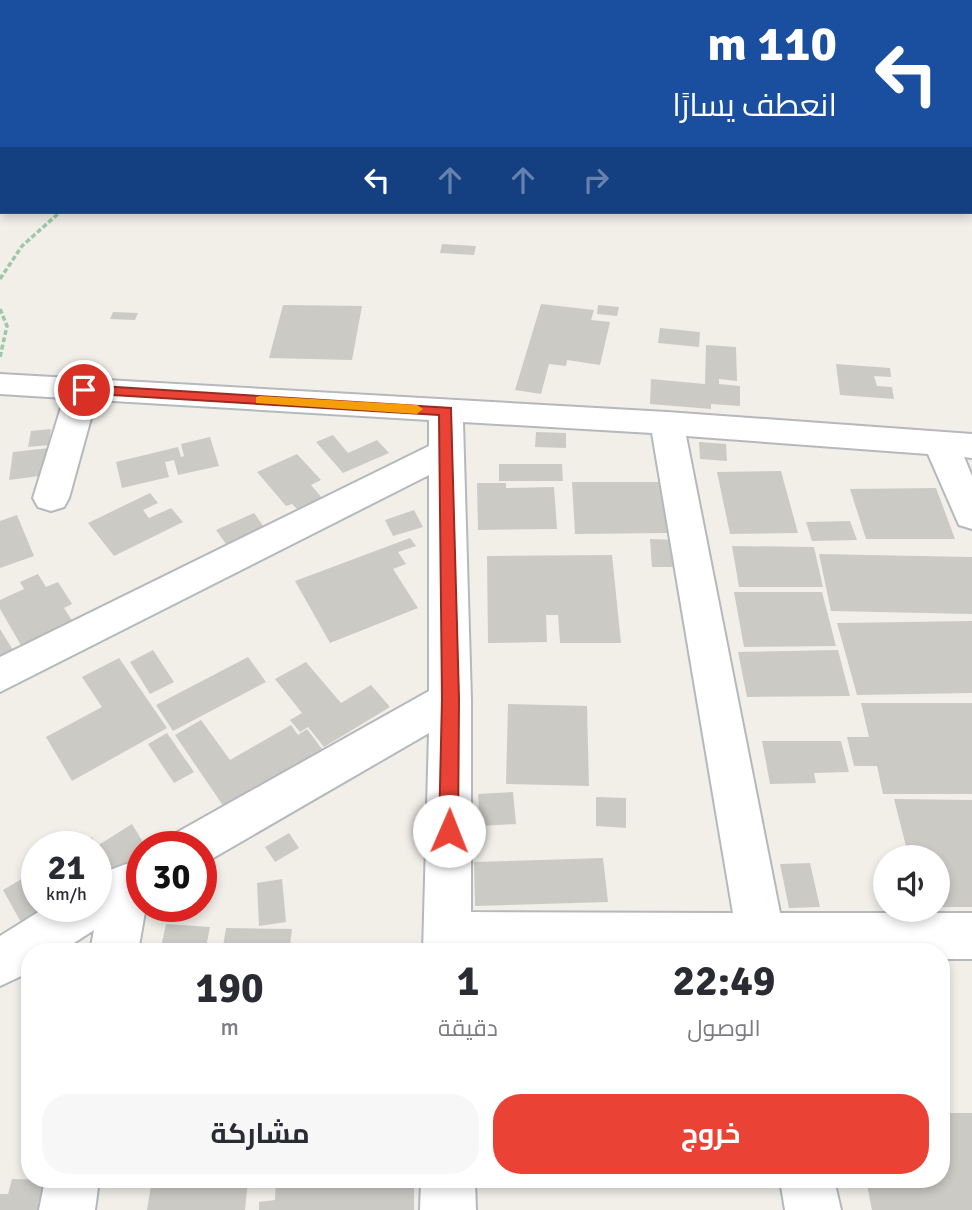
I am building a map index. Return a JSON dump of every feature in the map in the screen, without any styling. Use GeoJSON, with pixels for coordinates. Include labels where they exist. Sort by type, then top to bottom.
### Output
{"type":"FeatureCollection","features":[{"type":"Feature","properties":{"kind":"street"},"geometry":{"type":"LineString","coordinates":[[0,384],[667,423],[956,445],[972,516]]}},
{"type":"Feature","properties":{"kind":"street"},"geometry":{"type":"LineString","coordinates":[[51,498],[73,418],[84,390]]}},
{"type":"Feature","properties":{"kind":"street"},"geometry":{"type":"LineString","coordinates":[[446,411],[449,451],[450,699],[447,943]]}},
{"type":"Feature","properties":{"kind":"street"},"geometry":{"type":"LineString","coordinates":[[667,423],[762,943]]}},
{"type":"Feature","properties":{"kind":"street"},"geometry":{"type":"LineString","coordinates":[[0,676],[449,451]]}},
{"type":"Feature","properties":{"kind":"street"},"geometry":{"type":"LineString","coordinates":[[217,833],[450,699]]}},
{"type":"Feature","properties":{"kind":"street"},"geometry":{"type":"LineString","coordinates":[[114,893],[114,943]]}},
{"type":"Feature","properties":{"kind":"street"},"geometry":{"type":"LineString","coordinates":[[33,943],[114,893]]}},
{"type":"Feature","properties":{"kind":"street"},"geometry":{"type":"LineString","coordinates":[[788,943],[972,936]]}},
{"type":"Feature","properties":{"kind":"street"},"geometry":{"type":"LineString","coordinates":[[0,963],[21,950]]}},
{"type":"Feature","properties":{"kind":"street"},"geometry":{"type":"LineString","coordinates":[[67,1210],[71,1188]]}},
{"type":"Feature","properties":{"kind":"street"},"geometry":{"type":"LineString","coordinates":[[448,1188],[448,1210]]}},
{"type":"Feature","properties":{"kind":"street"},"geometry":{"type":"LineString","coordinates":[[809,1188],[813,1210]]}},
{"type":"Feature","properties":{"kind":"path"},"geometry":{"type":"LineString","coordinates":[[0,279],[22,246],[58,214]]}},
{"type":"Feature","properties":{"kind":"path"},"geometry":{"type":"LineString","coordinates":[[0,309],[7,326],[0,358]]}},
{"type":"Feature","properties":{"kind":"building"},"geometry":{"type":"Polygon","coordinates":[[[442,244],[476,246],[474,255],[440,253],[442,244]]]}},
{"type":"Feature","properties":{"kind":"building"},"geometry":{"type":"Polygon","coordinates":[[[541,304],[594,310],[591,320],[610,322],[600,365],[567,360],[566,366],[549,364],[541,394],[515,390],[541,304]]]}},
{"type":"Feature","properties":{"kind":"building"},"geometry":{"type":"Polygon","coordinates":[[[283,305],[362,306],[352,360],[269,358],[283,305]]]}},
{"type":"Feature","properties":{"kind":"building"},"geometry":{"type":"Polygon","coordinates":[[[598,305],[619,307],[617,316],[597,314],[598,305]]]}},
{"type":"Feature","properties":{"kind":"building"},"geometry":{"type":"Polygon","coordinates":[[[113,312],[138,313],[135,320],[110,319],[113,312]]]}},
{"type":"Feature","properties":{"kind":"building"},"geometry":{"type":"Polygon","coordinates":[[[660,328],[700,332],[699,347],[658,343],[660,328]]]}},
{"type":"Feature","properties":{"kind":"building"},"geometry":{"type":"Polygon","coordinates":[[[706,345],[736,347],[737,381],[719,379],[719,384],[740,386],[740,406],[711,404],[711,409],[650,404],[651,379],[705,384],[706,345]]]}},
{"type":"Feature","properties":{"kind":"building"},"geometry":{"type":"Polygon","coordinates":[[[836,364],[890,368],[891,377],[874,376],[877,386],[892,387],[894,399],[840,395],[836,364]]]}},
{"type":"Feature","properties":{"kind":"building"},"geometry":{"type":"Polygon","coordinates":[[[51,429],[49,445],[28,447],[31,431],[51,429]]]}},
{"type":"Feature","properties":{"kind":"building"},"geometry":{"type":"Polygon","coordinates":[[[536,432],[566,433],[566,448],[535,447],[536,432]]]}},
{"type":"Feature","properties":{"kind":"building"},"geometry":{"type":"Polygon","coordinates":[[[333,435],[348,453],[377,440],[389,453],[343,473],[316,442],[333,435]]]}},
{"type":"Feature","properties":{"kind":"building"},"geometry":{"type":"Polygon","coordinates":[[[210,437],[219,466],[178,475],[174,460],[165,462],[169,477],[122,488],[116,462],[178,447],[181,457],[184,456],[181,444],[210,437]]]}},
{"type":"Feature","properties":{"kind":"building"},"geometry":{"type":"Polygon","coordinates":[[[699,442],[726,444],[727,461],[700,459],[699,442]]]}},
{"type":"Feature","properties":{"kind":"building"},"geometry":{"type":"Polygon","coordinates":[[[49,448],[47,475],[9,480],[13,452],[49,448]]]}},
{"type":"Feature","properties":{"kind":"building"},"geometry":{"type":"Polygon","coordinates":[[[297,454],[321,480],[311,485],[322,498],[297,509],[292,504],[286,506],[257,472],[297,454]]]}},
{"type":"Feature","properties":{"kind":"building"},"geometry":{"type":"Polygon","coordinates":[[[499,464],[562,464],[563,481],[499,481],[499,464]]]}},
{"type":"Feature","properties":{"kind":"building"},"geometry":{"type":"Polygon","coordinates":[[[781,471],[798,533],[730,534],[717,472],[781,471]]]}},
{"type":"Feature","properties":{"kind":"building"},"geometry":{"type":"Polygon","coordinates":[[[572,482],[661,482],[668,533],[575,534],[572,482]]]}},
{"type":"Feature","properties":{"kind":"building"},"geometry":{"type":"Polygon","coordinates":[[[477,483],[506,483],[506,488],[554,487],[557,529],[478,530],[477,483]]]}},
{"type":"Feature","properties":{"kind":"building"},"geometry":{"type":"Polygon","coordinates":[[[936,488],[955,539],[866,539],[850,489],[936,488]]]}},
{"type":"Feature","properties":{"kind":"building"},"geometry":{"type":"Polygon","coordinates":[[[150,493],[158,503],[143,510],[149,518],[171,508],[183,522],[114,556],[88,523],[150,493]]]}},
{"type":"Feature","properties":{"kind":"building"},"geometry":{"type":"Polygon","coordinates":[[[414,510],[423,527],[393,536],[385,520],[414,510]]]}},
{"type":"Feature","properties":{"kind":"building"},"geometry":{"type":"Polygon","coordinates":[[[254,513],[264,527],[226,544],[216,530],[254,513]]]}},
{"type":"Feature","properties":{"kind":"building"},"geometry":{"type":"Polygon","coordinates":[[[17,515],[34,556],[0,568],[0,521],[17,515]]]}},
{"type":"Feature","properties":{"kind":"building"},"geometry":{"type":"Polygon","coordinates":[[[850,521],[857,540],[812,541],[806,522],[850,521]]]}},
{"type":"Feature","properties":{"kind":"building"},"geometry":{"type":"Polygon","coordinates":[[[410,538],[416,546],[398,552],[406,564],[393,569],[418,608],[330,643],[295,581],[410,538]]]}},
{"type":"Feature","properties":{"kind":"building"},"geometry":{"type":"Polygon","coordinates":[[[650,539],[676,540],[679,567],[652,567],[650,539]]]}},
{"type":"Feature","properties":{"kind":"building"},"geometry":{"type":"Polygon","coordinates":[[[732,546],[814,547],[823,587],[739,587],[732,546]]]}},
{"type":"Feature","properties":{"kind":"building"},"geometry":{"type":"Polygon","coordinates":[[[819,554],[972,557],[972,614],[831,611],[819,554]]]}},
{"type":"Feature","properties":{"kind":"building"},"geometry":{"type":"Polygon","coordinates":[[[612,555],[621,643],[560,643],[558,615],[546,615],[547,642],[488,643],[487,556],[612,555]]]}},
{"type":"Feature","properties":{"kind":"building"},"geometry":{"type":"Polygon","coordinates":[[[38,574],[46,587],[58,582],[72,604],[64,608],[73,622],[22,647],[0,609],[0,600],[24,589],[20,582],[38,574]]]}},
{"type":"Feature","properties":{"kind":"building"},"geometry":{"type":"Polygon","coordinates":[[[734,592],[822,592],[836,646],[744,647],[734,592]]]}},
{"type":"Feature","properties":{"kind":"building"},"geometry":{"type":"Polygon","coordinates":[[[972,621],[972,693],[857,695],[837,623],[972,621]]]}},
{"type":"Feature","properties":{"kind":"building"},"geometry":{"type":"Polygon","coordinates":[[[0,629],[13,650],[0,656],[0,629]]]}},
{"type":"Feature","properties":{"kind":"building"},"geometry":{"type":"Polygon","coordinates":[[[153,650],[174,682],[150,694],[130,662],[153,650]]]}},
{"type":"Feature","properties":{"kind":"building"},"geometry":{"type":"Polygon","coordinates":[[[838,650],[850,696],[747,697],[738,652],[838,650]]]}},
{"type":"Feature","properties":{"kind":"building"},"geometry":{"type":"Polygon","coordinates":[[[248,657],[266,682],[173,731],[156,705],[248,657]]]}},
{"type":"Feature","properties":{"kind":"building"},"geometry":{"type":"Polygon","coordinates":[[[119,658],[167,728],[72,781],[46,737],[102,707],[82,677],[119,658]]]}},
{"type":"Feature","properties":{"kind":"building"},"geometry":{"type":"Polygon","coordinates":[[[306,662],[341,703],[371,685],[390,707],[324,747],[308,727],[300,732],[290,720],[302,713],[275,679],[306,662]]]}},
{"type":"Feature","properties":{"kind":"building"},"geometry":{"type":"Polygon","coordinates":[[[861,703],[972,703],[972,794],[883,794],[877,766],[854,766],[847,737],[869,737],[861,703]]]}},
{"type":"Feature","properties":{"kind":"building"},"geometry":{"type":"Polygon","coordinates":[[[508,704],[587,706],[589,786],[506,784],[508,704]]]}},
{"type":"Feature","properties":{"kind":"building"},"geometry":{"type":"Polygon","coordinates":[[[201,720],[230,760],[291,725],[298,735],[307,729],[322,749],[224,807],[175,735],[201,720]]]}},
{"type":"Feature","properties":{"kind":"building"},"geometry":{"type":"Polygon","coordinates":[[[167,733],[194,772],[174,783],[148,744],[167,733]]]}},
{"type":"Feature","properties":{"kind":"building"},"geometry":{"type":"Polygon","coordinates":[[[762,741],[841,741],[849,772],[814,773],[816,783],[770,784],[762,741]]]}},
{"type":"Feature","properties":{"kind":"building"},"geometry":{"type":"Polygon","coordinates":[[[513,792],[516,824],[480,826],[478,794],[513,792]]]}},
{"type":"Feature","properties":{"kind":"building"},"geometry":{"type":"Polygon","coordinates":[[[596,797],[626,798],[626,828],[596,826],[596,797]]]}},
{"type":"Feature","properties":{"kind":"building"},"geometry":{"type":"Polygon","coordinates":[[[894,799],[972,800],[972,907],[950,907],[950,845],[906,845],[894,799]]]}},
{"type":"Feature","properties":{"kind":"building"},"geometry":{"type":"Polygon","coordinates":[[[132,824],[136,831],[126,831],[126,868],[112,877],[112,837],[132,824]]]}},
{"type":"Feature","properties":{"kind":"building"},"geometry":{"type":"Polygon","coordinates":[[[289,833],[299,848],[275,862],[265,847],[289,833]]]}},
{"type":"Feature","properties":{"kind":"building"},"geometry":{"type":"Polygon","coordinates":[[[603,858],[608,902],[475,906],[474,862],[603,858]]]}},
{"type":"Feature","properties":{"kind":"building"},"geometry":{"type":"Polygon","coordinates":[[[810,863],[820,907],[789,908],[780,864],[810,863]]]}},
{"type":"Feature","properties":{"kind":"building"},"geometry":{"type":"Polygon","coordinates":[[[21,879],[21,922],[40,922],[26,931],[3,890],[21,879]]]}},
{"type":"Feature","properties":{"kind":"building"},"geometry":{"type":"Polygon","coordinates":[[[282,879],[286,922],[259,926],[257,883],[282,879]]]}},
{"type":"Feature","properties":{"kind":"building"},"geometry":{"type":"Polygon","coordinates":[[[166,924],[210,927],[207,943],[162,943],[166,924]]]}},
{"type":"Feature","properties":{"kind":"building"},"geometry":{"type":"Polygon","coordinates":[[[226,928],[292,929],[290,943],[224,943],[226,928]]]}},
{"type":"Feature","properties":{"kind":"building"},"geometry":{"type":"Polygon","coordinates":[[[950,1113],[972,1113],[972,1210],[872,1210],[868,1188],[950,1188],[950,1113]]]}},
{"type":"Feature","properties":{"kind":"building"},"geometry":{"type":"Polygon","coordinates":[[[12,1179],[21,1179],[21,1188],[48,1188],[44,1210],[0,1210],[0,1194],[8,1194],[12,1179]]]}},
{"type":"Feature","properties":{"kind":"building"},"geometry":{"type":"Polygon","coordinates":[[[151,1188],[247,1188],[245,1210],[147,1210],[151,1188]]]}},
{"type":"Feature","properties":{"kind":"building"},"geometry":{"type":"Polygon","coordinates":[[[276,1188],[414,1188],[414,1210],[259,1210],[259,1202],[275,1200],[276,1188]]]}},
{"type":"Feature","properties":{"kind":"slow traffic"},"geometry":{"type":"LineString","coordinates":[[260,400],[417,409]]}},
{"type":"Feature","properties":{"kind":"route"},"geometry":{"type":"LineString","coordinates":[[84,390],[446,411],[449,451],[449,831]]}}]}
